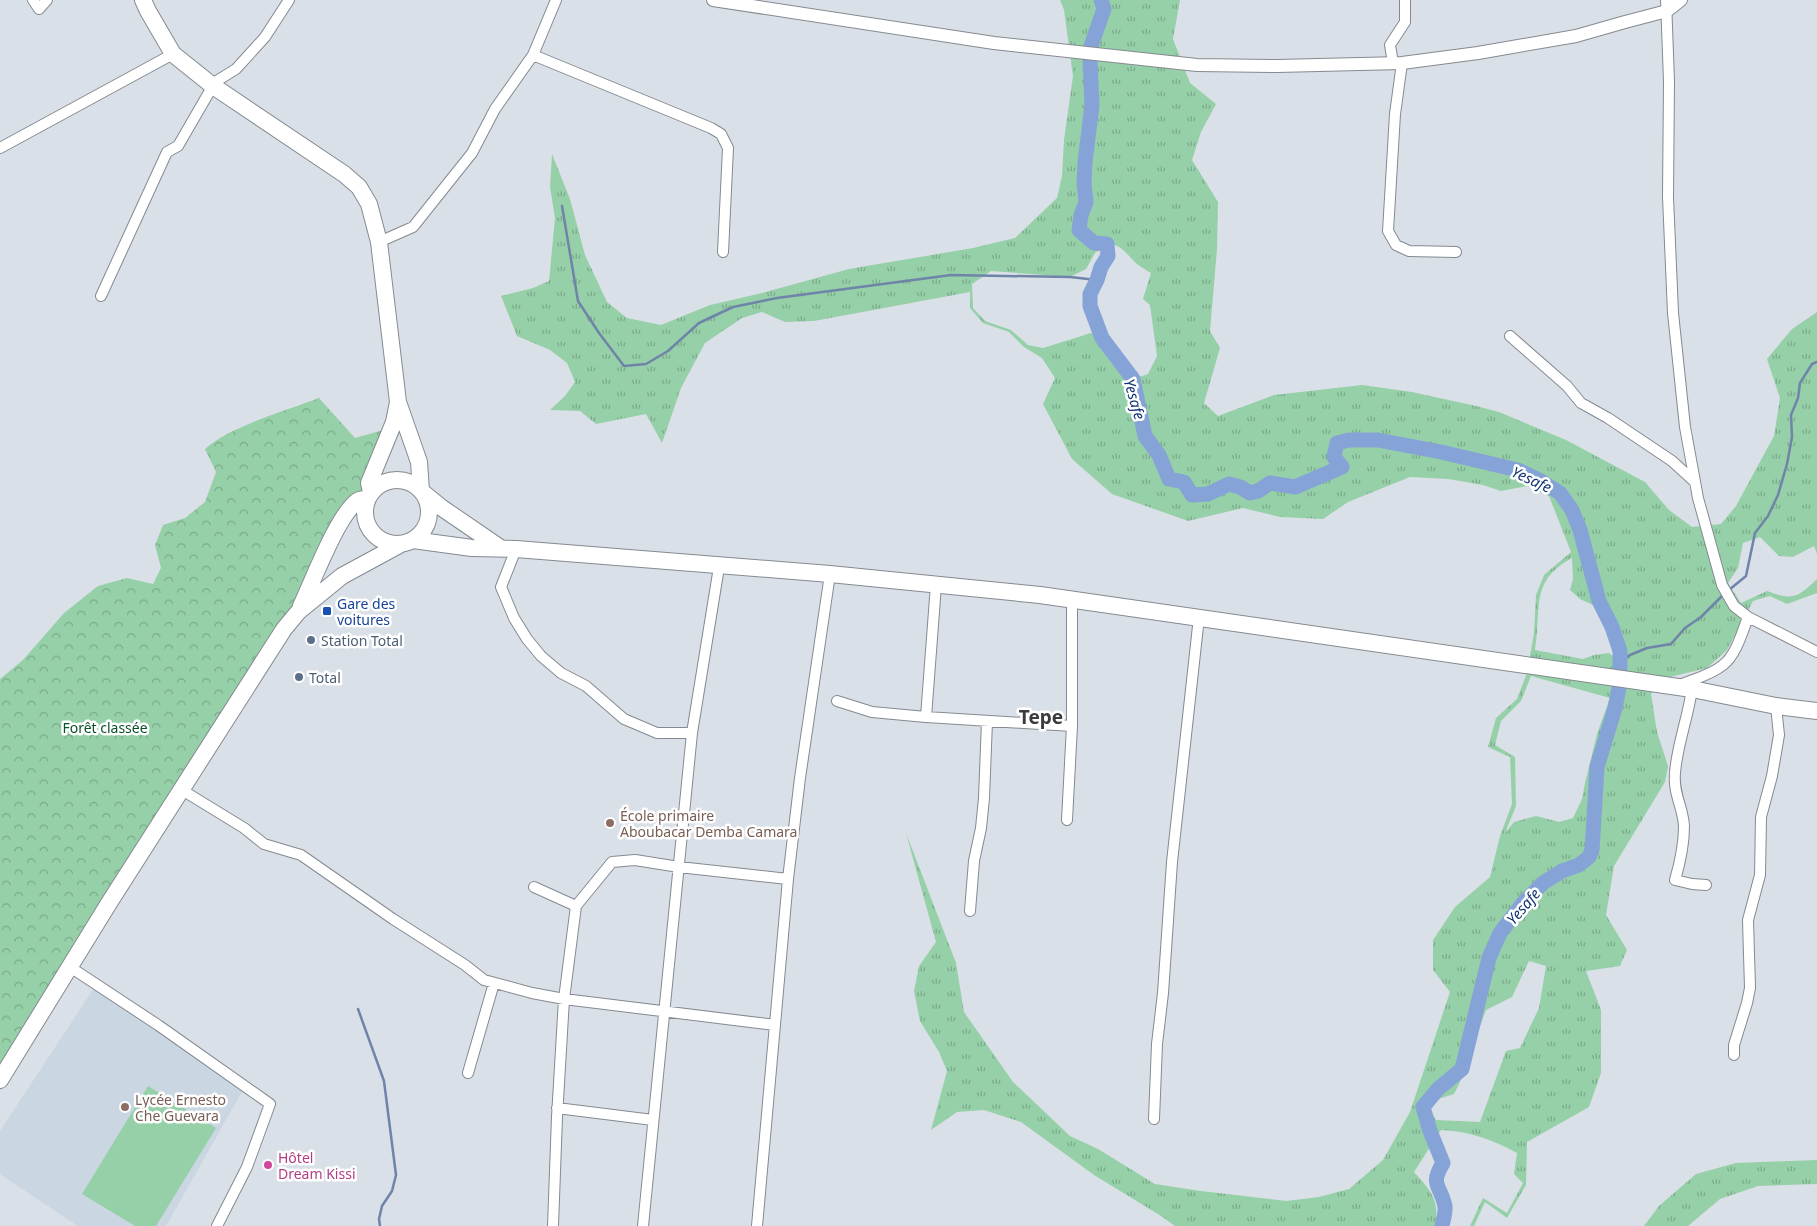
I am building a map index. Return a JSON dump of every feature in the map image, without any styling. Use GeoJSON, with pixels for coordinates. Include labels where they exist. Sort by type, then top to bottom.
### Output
{"type":"FeatureCollection","features":[{"type":"Feature","properties":{"kind":"highway"},"geometry":{"type":"LineString","coordinates":[[0,1080],[109,903],[284,629],[299,611],[342,576],[420,534],[429,518],[429,508],[421,491],[419,462],[398,402],[379,242],[369,204],[358,187],[344,174],[213,86],[173,54],[143,0]]}},
{"type":"Feature","properties":{"kind":"highway"},"geometry":{"type":"LineString","coordinates":[[398,402],[394,422],[371,476],[369,495],[365,508],[365,518],[368,527],[382,541],[391,544],[407,542],[830,574],[1072,599],[1692,689],[1776,706],[1817,711]]}},
{"type":"Feature","properties":{"kind":"highway"},"geometry":{"type":"LineString","coordinates":[[299,611],[327,548],[345,516],[355,503],[369,495],[378,485],[386,481],[405,481],[414,485],[442,508],[509,549]]}},
{"type":"Feature","properties":{"kind":"street"},"geometry":{"type":"LineString","coordinates":[[33,0],[39,9],[47,0]]}},
{"type":"Feature","properties":{"kind":"street"},"geometry":{"type":"LineString","coordinates":[[101,296],[167,152],[178,146],[215,82],[236,68],[265,37],[289,0]]}},
{"type":"Feature","properties":{"kind":"street"},"geometry":{"type":"LineString","coordinates":[[379,242],[413,227],[472,153],[495,109],[533,55],[556,0]]}},
{"type":"Feature","properties":{"kind":"street"},"geometry":{"type":"LineString","coordinates":[[713,0],[994,43],[1197,65],[1329,66],[1397,63],[1478,53],[1576,36],[1625,22],[1681,0]]}},
{"type":"Feature","properties":{"kind":"street"},"geometry":{"type":"LineString","coordinates":[[1405,0],[1405,22],[1390,45],[1397,63],[1388,231],[1396,245],[1409,251],[1456,252]]}},
{"type":"Feature","properties":{"kind":"street"},"geometry":{"type":"LineString","coordinates":[[1667,6],[1669,81],[1668,196],[1673,313],[1685,427],[1698,498],[1722,585],[1734,606],[1748,617],[1817,652]]}},
{"type":"Feature","properties":{"kind":"street"},"geometry":{"type":"LineString","coordinates":[[0,148],[173,54]]}},
{"type":"Feature","properties":{"kind":"street"},"geometry":{"type":"LineString","coordinates":[[533,55],[722,134],[728,148],[723,252]]}},
{"type":"Feature","properties":{"kind":"street"},"geometry":{"type":"LineString","coordinates":[[1510,336],[1567,386],[1582,403],[1672,461],[1695,482]]}},
{"type":"Feature","properties":{"kind":"street"},"geometry":{"type":"LineString","coordinates":[[509,549],[501,587],[514,618],[527,639],[541,656],[562,673],[586,686],[624,719],[656,733],[692,734]]}},
{"type":"Feature","properties":{"kind":"street"},"geometry":{"type":"LineString","coordinates":[[643,1226],[692,734],[719,567]]}},
{"type":"Feature","properties":{"kind":"street"},"geometry":{"type":"LineString","coordinates":[[757,1226],[788,879],[800,778],[830,574]]}},
{"type":"Feature","properties":{"kind":"street"},"geometry":{"type":"LineString","coordinates":[[926,718],[936,585]]}},
{"type":"Feature","properties":{"kind":"street"},"geometry":{"type":"LineString","coordinates":[[1067,820],[1072,726],[1072,599]]}},
{"type":"Feature","properties":{"kind":"street"},"geometry":{"type":"LineString","coordinates":[[1154,1119],[1157,1044],[1163,993],[1172,862],[1199,617]]}},
{"type":"Feature","properties":{"kind":"street"},"geometry":{"type":"LineString","coordinates":[[1674,687],[1705,675],[1724,665],[1737,646],[1748,617]]}},
{"type":"Feature","properties":{"kind":"street"},"geometry":{"type":"LineString","coordinates":[[1692,689],[1675,772],[1674,790],[1684,826],[1681,856],[1675,880],[1706,886]]}},
{"type":"Feature","properties":{"kind":"street"},"geometry":{"type":"LineString","coordinates":[[836,701],[872,712],[926,718],[1072,726]]}},
{"type":"Feature","properties":{"kind":"street"},"geometry":{"type":"LineString","coordinates":[[1734,1055],[1734,1045],[1750,988],[1748,920],[1760,875],[1761,817],[1772,776],[1779,735],[1776,706]]}},
{"type":"Feature","properties":{"kind":"street"},"geometry":{"type":"LineString","coordinates":[[970,911],[974,861],[981,828],[984,798],[987,721]]}},
{"type":"Feature","properties":{"kind":"street"},"geometry":{"type":"LineString","coordinates":[[182,790],[244,828],[264,844],[302,855],[393,919],[466,966],[484,980],[494,984],[564,999],[775,1025]]}},
{"type":"Feature","properties":{"kind":"street"},"geometry":{"type":"LineString","coordinates":[[553,1226],[564,999],[576,906],[612,862],[635,860],[679,867],[788,879]]}},
{"type":"Feature","properties":{"kind":"street"},"geometry":{"type":"LineString","coordinates":[[534,887],[576,906]]}},
{"type":"Feature","properties":{"kind":"street"},"geometry":{"type":"LineString","coordinates":[[70,967],[158,1025],[270,1104],[247,1167],[218,1226]]}},
{"type":"Feature","properties":{"kind":"street"},"geometry":{"type":"LineString","coordinates":[[468,1073],[494,984]]}},
{"type":"Feature","properties":{"kind":"street"},"geometry":{"type":"LineString","coordinates":[[558,1108],[653,1120]]}},
{"type":"Feature","properties":{"kind":"shaded area","name":"Lycée Ernesto Che Guevara"},"geometry":{"type":"Polygon","coordinates":[[[94,988],[243,1090],[166,1226],[78,1226],[0,1174],[0,1131],[94,988]]]}},
{"type":"Feature","properties":{"kind":"green space"},"geometry":{"type":"Polygon","coordinates":[[[1060,0],[1180,0],[1173,39],[1190,83],[1216,104],[1201,132],[1192,160],[1218,202],[1217,249],[1210,331],[1220,348],[1204,403],[1218,416],[1274,395],[1362,385],[1412,392],[1499,412],[1566,440],[1645,482],[1669,510],[1692,527],[1721,524],[1736,506],[1774,436],[1780,398],[1767,359],[1792,329],[1817,312],[1817,554],[1814,546],[1793,557],[1779,556],[1760,537],[1743,543],[1738,568],[1728,583],[1741,603],[1767,591],[1783,596],[1794,596],[1817,579],[1817,593],[1787,604],[1770,596],[1753,601],[1727,650],[1707,668],[1670,677],[1651,694],[1657,732],[1668,766],[1665,782],[1614,866],[1606,915],[1627,950],[1620,966],[1586,971],[1601,1010],[1601,1073],[1589,1107],[1527,1142],[1526,1185],[1507,1218],[1485,1202],[1474,1226],[1470,1226],[1483,1198],[1507,1213],[1523,1183],[1514,1174],[1517,1153],[1490,1140],[1461,1132],[1441,1130],[1414,1172],[1433,1196],[1436,1209],[1435,1226],[1175,1226],[1094,1175],[1021,1122],[984,1110],[957,1112],[931,1130],[947,1071],[939,1052],[920,1021],[914,991],[919,966],[936,942],[906,833],[956,963],[964,1012],[1013,1082],[1070,1136],[1098,1149],[1155,1184],[1286,1201],[1319,1197],[1349,1189],[1383,1160],[1410,1112],[1450,992],[1433,970],[1433,940],[1455,907],[1490,877],[1500,836],[1512,804],[1510,757],[1488,747],[1496,718],[1517,699],[1527,673],[1534,633],[1536,595],[1544,575],[1571,552],[1549,496],[1527,486],[1501,491],[1483,485],[1448,479],[1410,477],[1348,502],[1323,519],[1280,517],[1243,508],[1188,521],[1112,494],[1072,459],[1043,404],[1055,378],[1042,358],[1024,347],[1009,332],[983,323],[970,308],[970,292],[814,321],[785,322],[762,312],[742,318],[705,343],[681,388],[662,443],[646,414],[596,424],[580,411],[550,410],[565,396],[575,382],[567,363],[550,350],[517,336],[501,296],[533,288],[549,281],[555,218],[550,187],[552,154],[570,199],[585,255],[607,302],[627,318],[661,325],[710,305],[849,269],[973,248],[1015,238],[1057,198],[1062,176],[1064,140],[1073,76],[1064,10],[1060,0]],[[1107,244],[1095,253],[1086,269],[1070,277],[991,271],[972,284],[973,308],[985,321],[1011,330],[1028,345],[1043,348],[1091,333],[1102,338],[1133,379],[1148,374],[1157,356],[1150,305],[1143,299],[1151,273],[1137,264],[1124,251],[1112,244],[1107,244]],[[1572,558],[1558,567],[1543,586],[1538,609],[1535,650],[1583,659],[1609,653],[1620,662],[1616,638],[1599,602],[1593,605],[1580,599],[1570,590],[1573,579],[1572,558]],[[1531,676],[1521,701],[1501,721],[1495,745],[1515,757],[1516,806],[1505,833],[1514,822],[1536,816],[1559,822],[1573,818],[1582,799],[1597,734],[1610,698],[1531,676]],[[1529,961],[1512,997],[1486,1010],[1468,1063],[1454,1094],[1435,1100],[1430,1110],[1436,1120],[1480,1122],[1506,1051],[1520,1048],[1539,1008],[1546,966],[1529,961]]]}},
{"type":"Feature","properties":{"kind":"green space","name":"Forêt classée"},"geometry":{"type":"Polygon","coordinates":[[[319,398],[355,438],[394,427],[327,569],[302,602],[0,1090],[0,679],[23,660],[64,613],[98,586],[127,578],[153,584],[161,568],[155,545],[163,525],[185,518],[205,502],[216,472],[205,449],[228,433],[243,426],[319,398]]]}},
{"type":"Feature","properties":{"kind":"green space"},"geometry":{"type":"Polygon","coordinates":[[[148,1086],[216,1128],[156,1226],[135,1226],[82,1194],[148,1086]]]}},
{"type":"Feature","properties":{"kind":"green space"},"geometry":{"type":"Polygon","coordinates":[[[1817,1160],[1817,1184],[1758,1186],[1720,1199],[1688,1226],[1644,1226],[1659,1206],[1696,1174],[1736,1163],[1817,1160]]]}},
{"type":"Feature","properties":{"kind":"waterway","name":"Yesafe"},"geometry":{"type":"LineString","coordinates":[[1091,46],[1104,9],[1101,0]]}},
{"type":"Feature","properties":{"kind":"waterway","name":"Yesafe"},"geometry":{"type":"LineString","coordinates":[[1090,62],[1092,105],[1085,162],[1084,184],[1086,202],[1081,215],[1079,230],[1094,243],[1107,244],[1108,256],[1101,267],[1090,294],[1090,306],[1102,338],[1133,379],[1145,436],[1159,455],[1169,479],[1184,482],[1192,495],[1208,494],[1229,484],[1240,487],[1250,493],[1258,491],[1270,483],[1295,487],[1342,467],[1334,457],[1337,443],[1349,440],[1378,440],[1518,470],[1560,493],[1572,510],[1580,530],[1599,601],[1612,627],[1620,651],[1620,683],[1615,708],[1597,767],[1592,850],[1589,857],[1579,865],[1562,871],[1543,883],[1523,903],[1500,933],[1489,958],[1462,1069],[1438,1089],[1423,1107],[1443,1163],[1436,1181],[1445,1206],[1442,1226]]}},
{"type":"Feature","properties":{"kind":"waterway"},"geometry":{"type":"LineString","coordinates":[[562,206],[578,301],[624,366],[646,364],[668,351],[699,323],[733,307],[777,298],[951,275],[1070,277],[1097,280]]}},
{"type":"Feature","properties":{"kind":"waterway"},"geometry":{"type":"LineString","coordinates":[[1729,590],[1746,576],[1755,533],[1768,516],[1778,495],[1787,464],[1792,437],[1791,415],[1798,398],[1800,383],[1812,364],[1817,362]]}},
{"type":"Feature","properties":{"kind":"waterway"},"geometry":{"type":"LineString","coordinates":[[1620,662],[1630,655],[1647,648],[1671,644],[1685,628],[1701,617],[1725,593]]}},
{"type":"Feature","properties":{"kind":"waterway"},"geometry":{"type":"LineString","coordinates":[[358,1009],[384,1081],[396,1175],[392,1191],[382,1206],[379,1219],[380,1226]]}},
{"type":"Feature","properties":{"kind":"place","name":"Gare des voitures"},"geometry":{"type":"Point","coordinates":[327,611]}},
{"type":"Feature","properties":{"kind":"place","name":"Station Total"},"geometry":{"type":"Point","coordinates":[311,640]}},
{"type":"Feature","properties":{"kind":"place","name":"Total"},"geometry":{"type":"Point","coordinates":[299,677]}},
{"type":"Feature","properties":{"kind":"place","name":"École primaire Aboubacar Demba Camara"},"geometry":{"type":"Point","coordinates":[610,823]}},
{"type":"Feature","properties":{"kind":"place","name":"Lycée Ernesto Che Guevara"},"geometry":{"type":"Point","coordinates":[125,1107]}},
{"type":"Feature","properties":{"kind":"place","name":"Hôtel Dream Kissi"},"geometry":{"type":"Point","coordinates":[268,1165]}},
{"type":"Feature","properties":{"kind":"district","name":"Tepe"},"geometry":{"type":"Point","coordinates":[1041,717]}}]}
